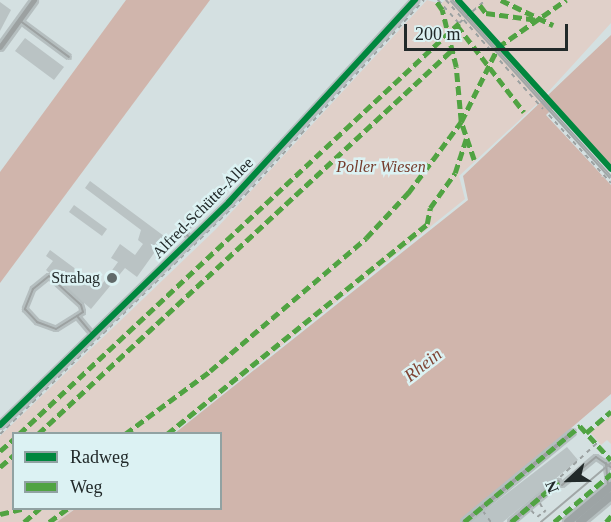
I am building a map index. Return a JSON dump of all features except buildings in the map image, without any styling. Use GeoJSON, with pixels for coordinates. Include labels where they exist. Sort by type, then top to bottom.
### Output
{"type":"FeatureCollection","features":[{"type":"Feature","properties":{"kind":"main road"},"geometry":{"type":"LineString","coordinates":[[568,522],[610,490]]}},
{"type":"Feature","properties":{"kind":"main road"},"geometry":{"type":"LineString","coordinates":[[580,522],[610,490]]}},
{"type":"Feature","properties":{"kind":"street"},"geometry":{"type":"LineString","coordinates":[[0,47],[34,0]]}},
{"type":"Feature","properties":{"kind":"street","name":"Alfred-Schütte-Allee"},"geometry":{"type":"LineString","coordinates":[[0,424],[191,240],[415,0]]}},
{"type":"Feature","properties":{"kind":"street"},"geometry":{"type":"LineString","coordinates":[[464,522],[573,432]]}},
{"type":"Feature","properties":{"kind":"street"},"geometry":{"type":"LineString","coordinates":[[512,522],[528,507],[560,484]]}},
{"type":"Feature","properties":{"kind":"lane"},"geometry":{"type":"LineString","coordinates":[[19,20],[69,57]]}},
{"type":"Feature","properties":{"kind":"lane"},"geometry":{"type":"LineString","coordinates":[[191,240],[183,231],[216,198]]}},
{"type":"Feature","properties":{"kind":"lane"},"geometry":{"type":"LineString","coordinates":[[49,276],[81,305],[82,312],[77,316],[56,329],[37,321],[25,309],[33,289],[49,276]]}},
{"type":"Feature","properties":{"kind":"lane"},"geometry":{"type":"LineString","coordinates":[[77,316],[93,336]]}},
{"type":"Feature","properties":{"kind":"lane"},"geometry":{"type":"LineString","coordinates":[[560,484],[596,457],[611,467]]}},
{"type":"Feature","properties":{"kind":"lane"},"geometry":{"type":"LineString","coordinates":[[606,463],[610,490]]}},
{"type":"Feature","properties":{"kind":"path"},"geometry":{"type":"LineString","coordinates":[[438,0],[459,23],[485,0]]}},
{"type":"Feature","properties":{"kind":"path"},"geometry":{"type":"LineString","coordinates":[[446,0],[543,109]]}},
{"type":"Feature","properties":{"kind":"path"},"geometry":{"type":"LineString","coordinates":[[458,0],[552,102]]}},
{"type":"Feature","properties":{"kind":"path"},"geometry":{"type":"LineString","coordinates":[[557,108],[611,169]]}},
{"type":"Feature","properties":{"kind":"path"},"geometry":{"type":"LineString","coordinates":[[549,115],[611,183]]}},
{"type":"Feature","properties":{"kind":"path"},"geometry":{"type":"LineString","coordinates":[[560,484],[599,441]]}},
{"type":"Feature","properties":{"kind":"path"},"geometry":{"type":"LineString","coordinates":[[528,507],[537,517],[545,511],[537,500]]}},
{"type":"Feature","properties":{"kind":"path"},"geometry":{"type":"LineString","coordinates":[[483,510],[491,522]]}},
{"type":"Feature","properties":{"kind":"green space","name":"Poller Wiesen"},"geometry":{"type":"Polygon","coordinates":[[[427,0],[441,4],[445,0],[611,0],[611,23],[539,102],[459,176],[465,199],[174,432],[12,432],[12,510],[73,510],[57,522],[0,522],[0,436],[215,230],[427,0]]]}},
{"type":"Feature","properties":{"kind":"green space"},"geometry":{"type":"Polygon","coordinates":[[[611,415],[611,444],[607,440],[601,445],[590,432],[611,415]]]}},
{"type":"Feature","properties":{"kind":"water"},"geometry":{"type":"Polygon","coordinates":[[[126,0],[210,0],[0,283],[0,172],[126,0]]]}},
{"type":"Feature","properties":{"kind":"water","name":"Rhein"},"geometry":{"type":"Polygon","coordinates":[[[611,35],[611,166],[601,177],[611,174],[611,394],[461,522],[57,522],[74,510],[222,510],[222,432],[176,432],[468,200],[463,176],[611,35]]]}},
{"type":"Feature","properties":{"kind":"pier"},"geometry":{"type":"Polygon","coordinates":[[[556,105],[611,167],[604,177],[611,171],[611,185],[546,115],[556,105]]]}},
{"type":"Feature","properties":{"kind":"tram line"},"geometry":{"type":"LineString","coordinates":[[541,522],[611,463]]}},
{"type":"Feature","properties":{"kind":"railway"},"geometry":{"type":"LineString","coordinates":[[451,0],[611,178]]}},
{"type":"Feature","properties":{"kind":"marked path"},"geometry":{"type":"LineString","coordinates":[[128,432],[210,371],[366,238],[408,193],[461,122],[456,67],[442,10],[435,0]]}},
{"type":"Feature","properties":{"kind":"marked path"},"geometry":{"type":"LineString","coordinates":[[501,0],[553,25]]}},
{"type":"Feature","properties":{"kind":"marked path"},"geometry":{"type":"LineString","coordinates":[[474,160],[461,122],[498,47],[566,0]]}},
{"type":"Feature","properties":{"kind":"marked path"},"geometry":{"type":"LineString","coordinates":[[480,5],[486,13],[538,20]]}},
{"type":"Feature","properties":{"kind":"marked path"},"geometry":{"type":"LineString","coordinates":[[21,432],[459,23]]}},
{"type":"Feature","properties":{"kind":"marked path"},"geometry":{"type":"LineString","coordinates":[[457,25],[524,112]]}},
{"type":"Feature","properties":{"kind":"marked path"},"geometry":{"type":"LineString","coordinates":[[40,432],[452,50]]}},
{"type":"Feature","properties":{"kind":"marked path"},"geometry":{"type":"LineString","coordinates":[[169,432],[427,224],[430,208],[455,173],[466,139]]}},
{"type":"Feature","properties":{"kind":"marked path"},"geometry":{"type":"LineString","coordinates":[[586,433],[611,411]]}},
{"type":"Feature","properties":{"kind":"marked path"},"geometry":{"type":"LineString","coordinates":[[464,522],[580,426],[611,460]]}},
{"type":"Feature","properties":{"kind":"marked path"},"geometry":{"type":"LineString","coordinates":[[0,451],[12,441]]}},
{"type":"Feature","properties":{"kind":"marked path"},"geometry":{"type":"LineString","coordinates":[[0,467],[12,457]]}},
{"type":"Feature","properties":{"kind":"marked path"},"geometry":{"type":"LineString","coordinates":[[554,522],[611,474]]}},
{"type":"Feature","properties":{"kind":"marked path"},"geometry":{"type":"LineString","coordinates":[[511,522],[558,482]]}},
{"type":"Feature","properties":{"kind":"marked path"},"geometry":{"type":"LineString","coordinates":[[0,514],[17,510]]}},
{"type":"Feature","properties":{"kind":"marked path"},"geometry":{"type":"LineString","coordinates":[[24,522],[38,510]]}},
{"type":"Feature","properties":{"kind":"marked path"},"geometry":{"type":"LineString","coordinates":[[49,522],[65,510]]}},
{"type":"Feature","properties":{"kind":"marked path"},"geometry":{"type":"LineString","coordinates":[[606,522],[611,516]]}},
{"type":"Feature","properties":{"kind":"cycle path"},"geometry":{"type":"LineString","coordinates":[[0,425],[229,202],[415,0]]}},
{"type":"Feature","properties":{"kind":"cycle path"},"geometry":{"type":"LineString","coordinates":[[458,0],[611,169]]}},
{"type":"Feature","properties":{"kind":"place","name":"Strabag"},"geometry":{"type":"Point","coordinates":[112,278]}}]}
